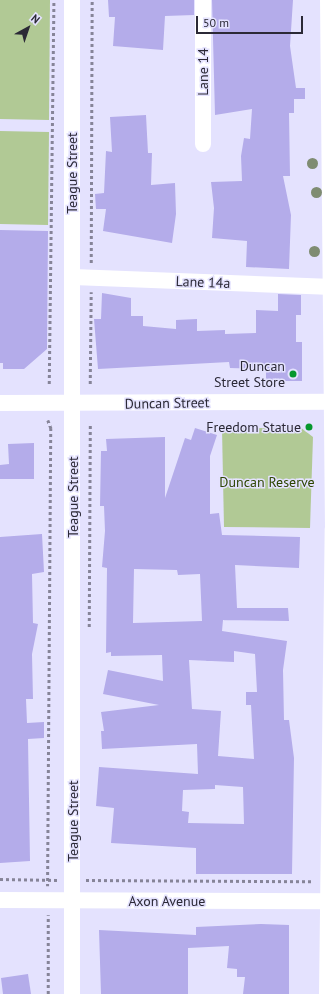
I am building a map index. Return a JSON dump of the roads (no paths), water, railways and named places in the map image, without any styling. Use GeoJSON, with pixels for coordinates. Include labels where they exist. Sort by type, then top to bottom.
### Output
{"type":"FeatureCollection","features":[{"type":"Feature","properties":{"kind":"street","name":"Teague Street"},"geometry":{"type":"LineString","coordinates":[[72,0],[72,994]]}},
{"type":"Feature","properties":{"kind":"street","name":"Lane 14"},"geometry":{"type":"LineString","coordinates":[[202,144],[203,0]]}},
{"type":"Feature","properties":{"kind":"street"},"geometry":{"type":"LineString","coordinates":[[328,0],[333,287],[333,529],[329,882],[331,901],[328,994]]}},
{"type":"Feature","properties":{"kind":"street","name":"Lane 14a"},"geometry":{"type":"LineString","coordinates":[[73,277],[333,287]]}},
{"type":"Feature","properties":{"kind":"street","name":"Duncan Street"},"geometry":{"type":"LineString","coordinates":[[0,403],[73,404],[332,402]]}},
{"type":"Feature","properties":{"kind":"street","name":"Axon Avenue"},"geometry":{"type":"LineString","coordinates":[[0,900],[331,901]]}},
{"type":"Feature","properties":{"kind":"place","name":"Duncan Street Store"},"geometry":{"type":"Point","coordinates":[293,374]}},
{"type":"Feature","properties":{"kind":"place","name":"Freedom Statue"},"geometry":{"type":"Point","coordinates":[309,427]}},
{"type":"Feature","properties":{"kind":"park label","name":"Duncan Reserve"},"geometry":{"type":"Point","coordinates":[267,482]}}]}
